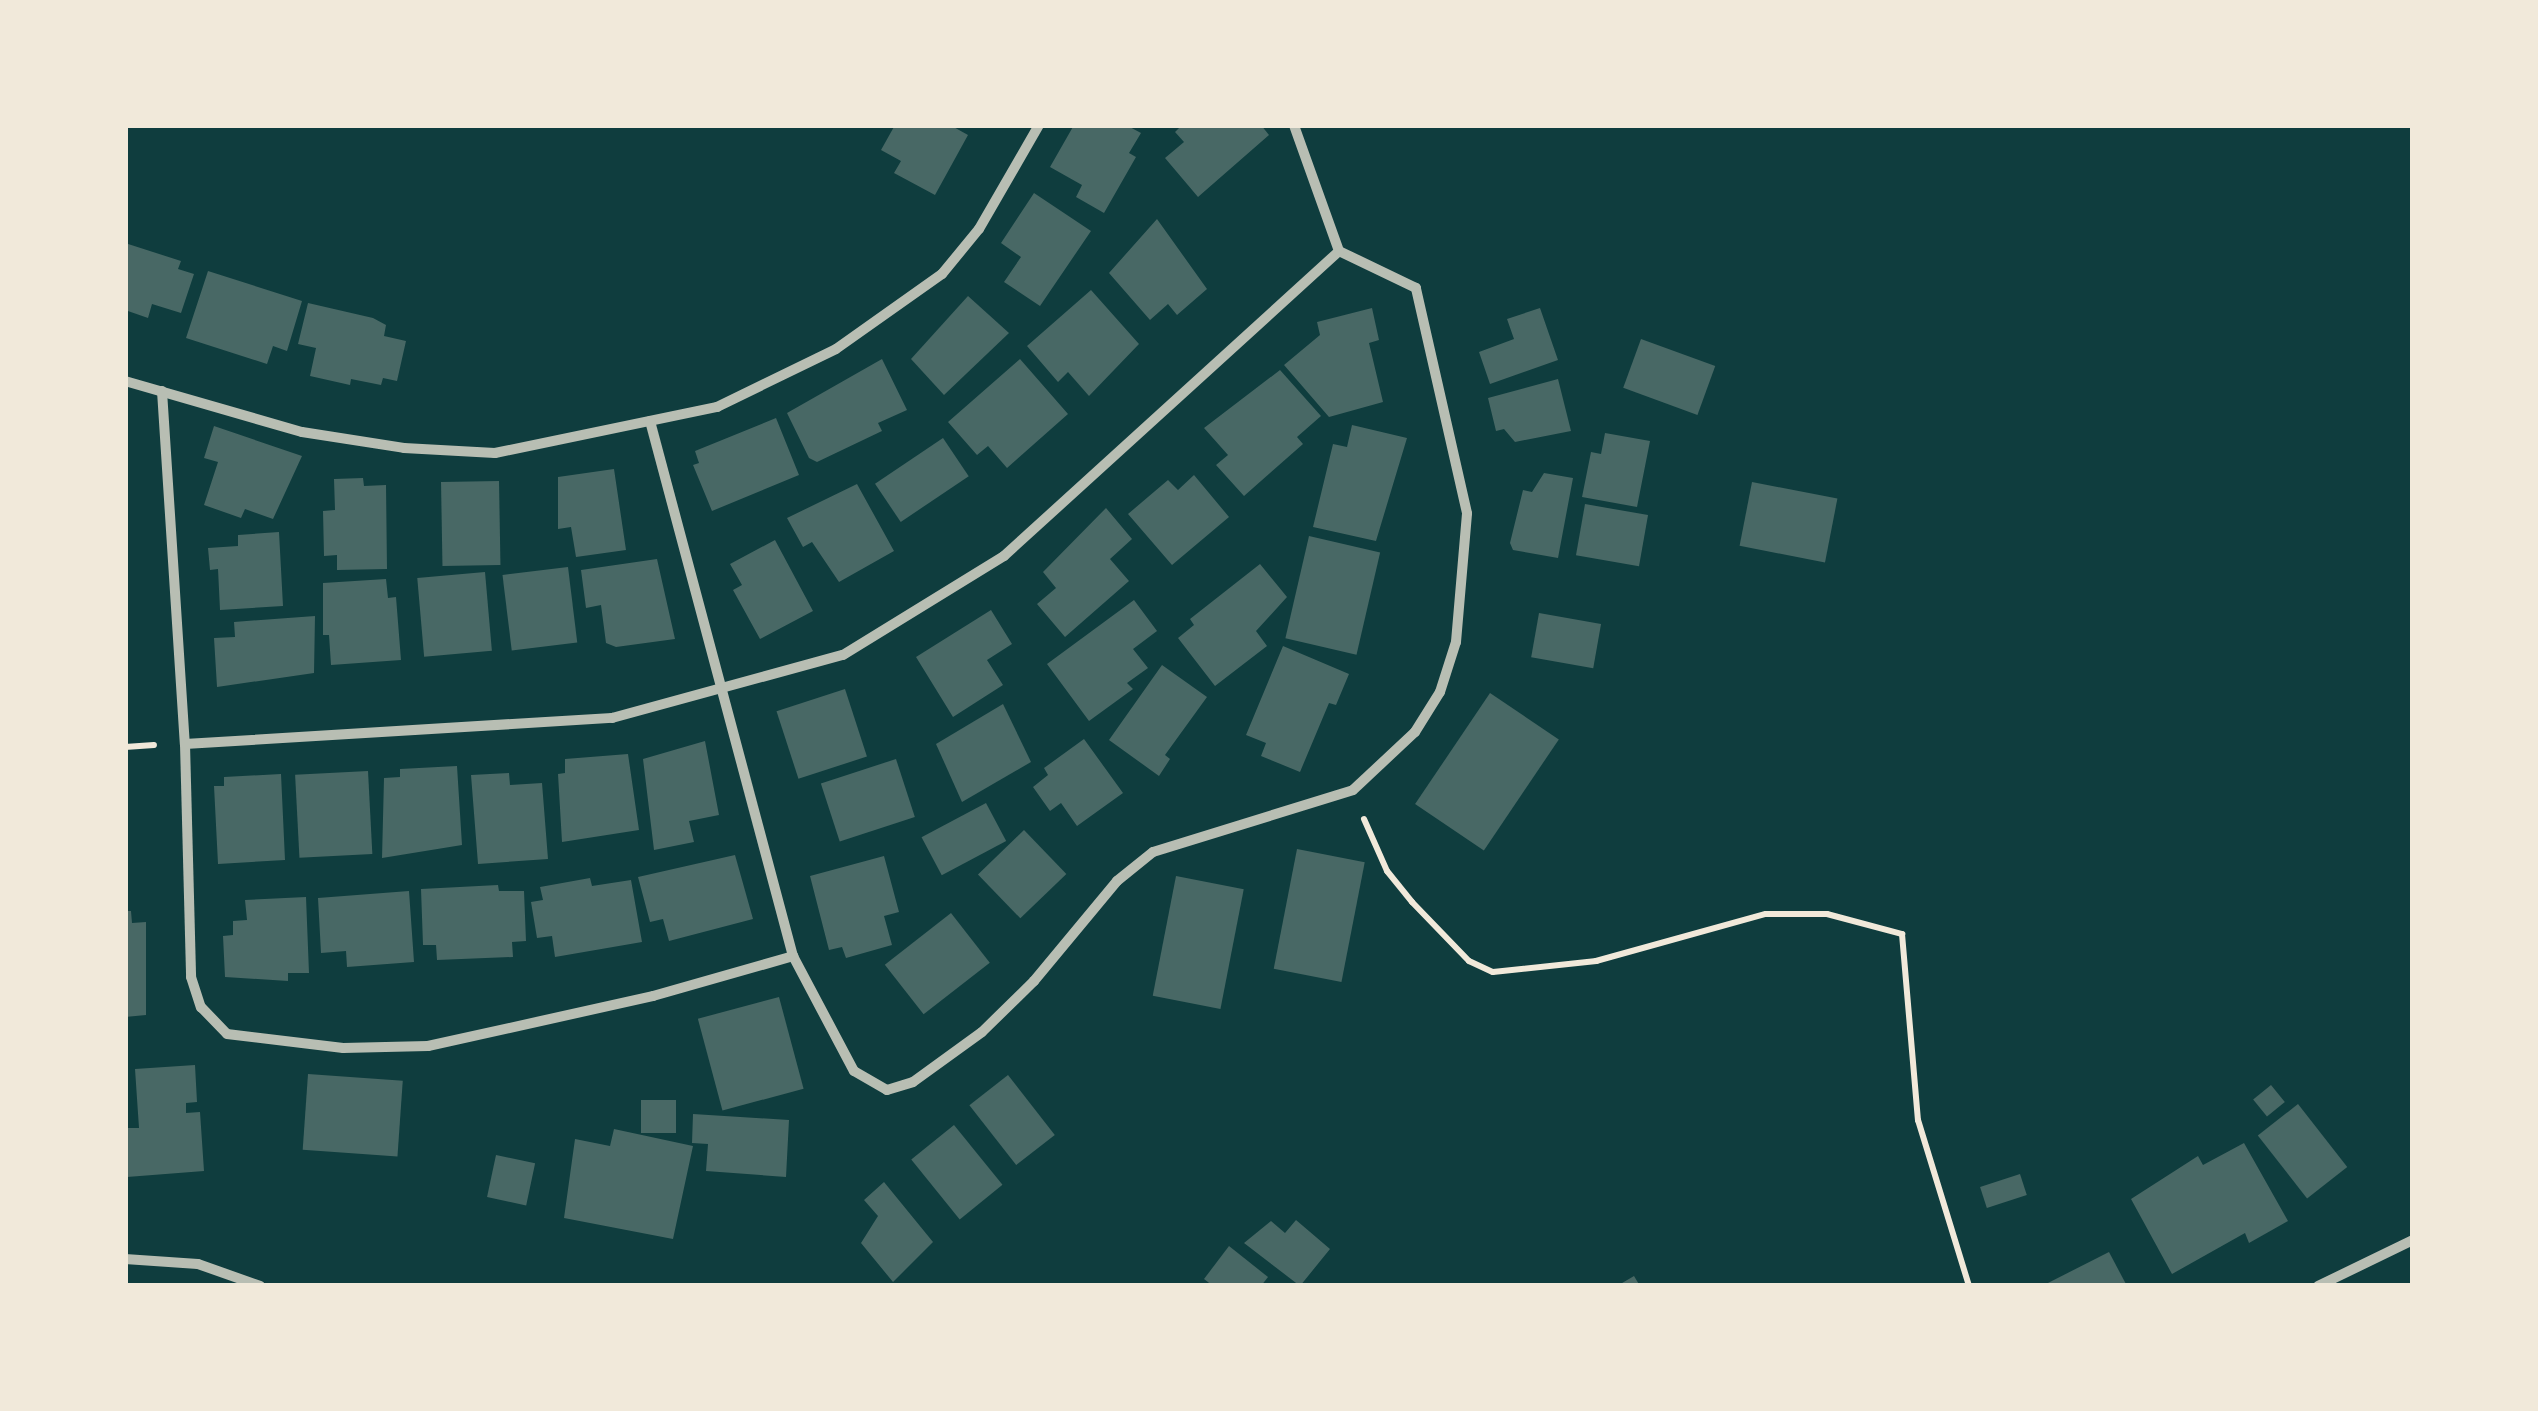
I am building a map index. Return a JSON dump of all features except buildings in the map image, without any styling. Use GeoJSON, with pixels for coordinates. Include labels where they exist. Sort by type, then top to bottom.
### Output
{"type":"FeatureCollection","features":[{"type":"Feature","properties":{"kind":"street"},"geometry":{"type":"LineString","coordinates":[[125,381],[302,432],[404,448],[495,453],[717,407],[836,349],[942,274],[979,229],[1039,125]]}},
{"type":"Feature","properties":{"kind":"street"},"geometry":{"type":"LineString","coordinates":[[650,422],[793,956],[854,1072],[886,1090],[913,1082],[982,1032],[1034,981],[1116,881],[1153,852],[1353,790],[1415,732],[1440,692],[1456,642],[1467,513],[1416,288],[1339,251],[1294,125]]}},
{"type":"Feature","properties":{"kind":"street"},"geometry":{"type":"LineString","coordinates":[[185,744],[612,718],[844,655],[1004,556],[1339,251]]}},
{"type":"Feature","properties":{"kind":"street"},"geometry":{"type":"LineString","coordinates":[[162,390],[185,744],[191,977],[201,1007],[227,1034],[343,1048],[428,1046],[653,996],[793,956]]}},
{"type":"Feature","properties":{"kind":"street"},"geometry":{"type":"LineString","coordinates":[[2318,1286],[2413,1240]]}},
{"type":"Feature","properties":{"kind":"street"},"geometry":{"type":"LineString","coordinates":[[125,1260],[198,1264],[260,1286]]}},
{"type":"Feature","properties":{"kind":"path"},"geometry":{"type":"LineString","coordinates":[[1353,790],[1387,871],[1469,961],[1493,972],[1596,961],[1766,914],[1826,914],[1902,934],[1918,1120],[1969,1286]]}}]}
